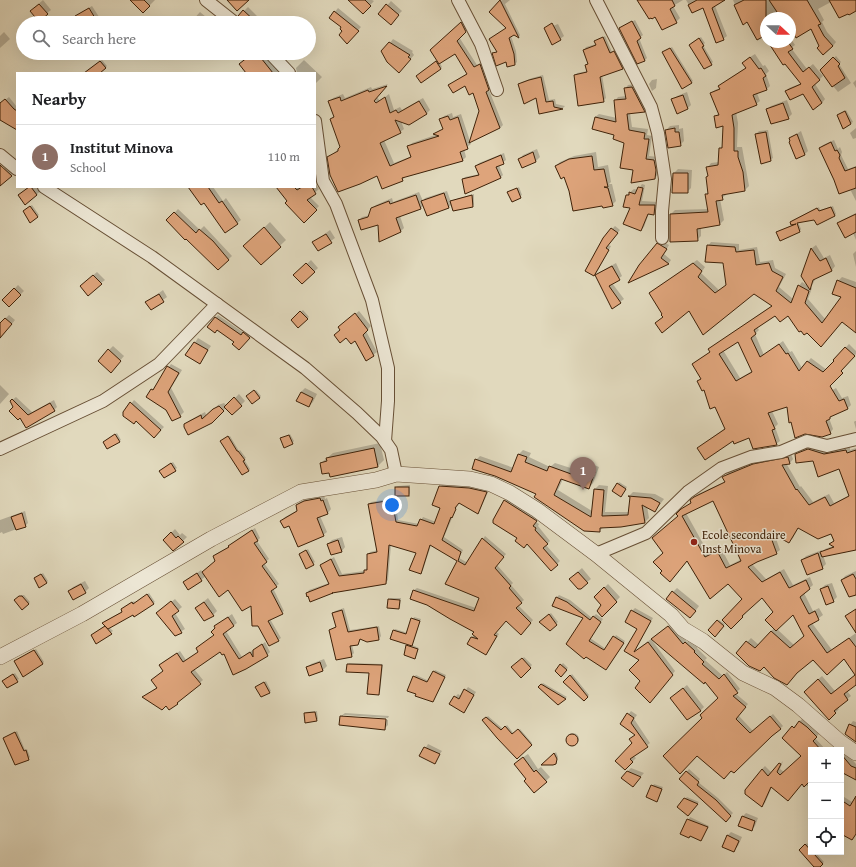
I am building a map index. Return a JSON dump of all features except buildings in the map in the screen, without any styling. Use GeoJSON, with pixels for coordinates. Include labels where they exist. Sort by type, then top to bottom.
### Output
{"type":"FeatureCollection","features":[{"type":"Feature","properties":{"kind":"street"},"geometry":{"type":"LineString","coordinates":[[206,0],[226,16]]}},
{"type":"Feature","properties":{"kind":"street"},"geometry":{"type":"LineString","coordinates":[[458,0],[481,44],[497,90]]}},
{"type":"Feature","properties":{"kind":"street"},"geometry":{"type":"LineString","coordinates":[[596,0],[651,107],[658,133],[664,179],[662,238]]}},
{"type":"Feature","properties":{"kind":"street"},"geometry":{"type":"LineString","coordinates":[[277,60],[288,72]]}},
{"type":"Feature","properties":{"kind":"street"},"geometry":{"type":"LineString","coordinates":[[316,128],[323,181],[336,204],[372,300],[388,368],[388,401],[385,441]]}},
{"type":"Feature","properties":{"kind":"street"},"geometry":{"type":"LineString","coordinates":[[0,154],[16,168]]}},
{"type":"Feature","properties":{"kind":"street"},"geometry":{"type":"LineString","coordinates":[[46,188],[152,257],[305,368],[357,413],[385,441],[391,450],[396,474]]}},
{"type":"Feature","properties":{"kind":"street"},"geometry":{"type":"LineString","coordinates":[[0,449],[102,402],[159,364],[217,304]]}},
{"type":"Feature","properties":{"kind":"street"},"geometry":{"type":"LineString","coordinates":[[596,554],[646,532],[688,492],[722,468],[751,458],[781,452],[807,441],[827,446],[856,439]]}},
{"type":"Feature","properties":{"kind":"street"},"geometry":{"type":"LineString","coordinates":[[0,657],[82,614],[211,540],[301,492],[376,480],[396,474],[470,479],[491,484],[510,493],[537,510],[596,554],[671,615],[682,629],[703,641],[743,673],[775,688],[798,705],[840,742],[856,752]]}},
{"type":"Feature","properties":{"kind":"place","name":"Institut Minova"},"geometry":{"type":"Point","coordinates":[583,490]}},
{"type":"Feature","properties":{"kind":"place","name":"Ecole secondaire Inst Minova"},"geometry":{"type":"Point","coordinates":[694,542]}}]}
